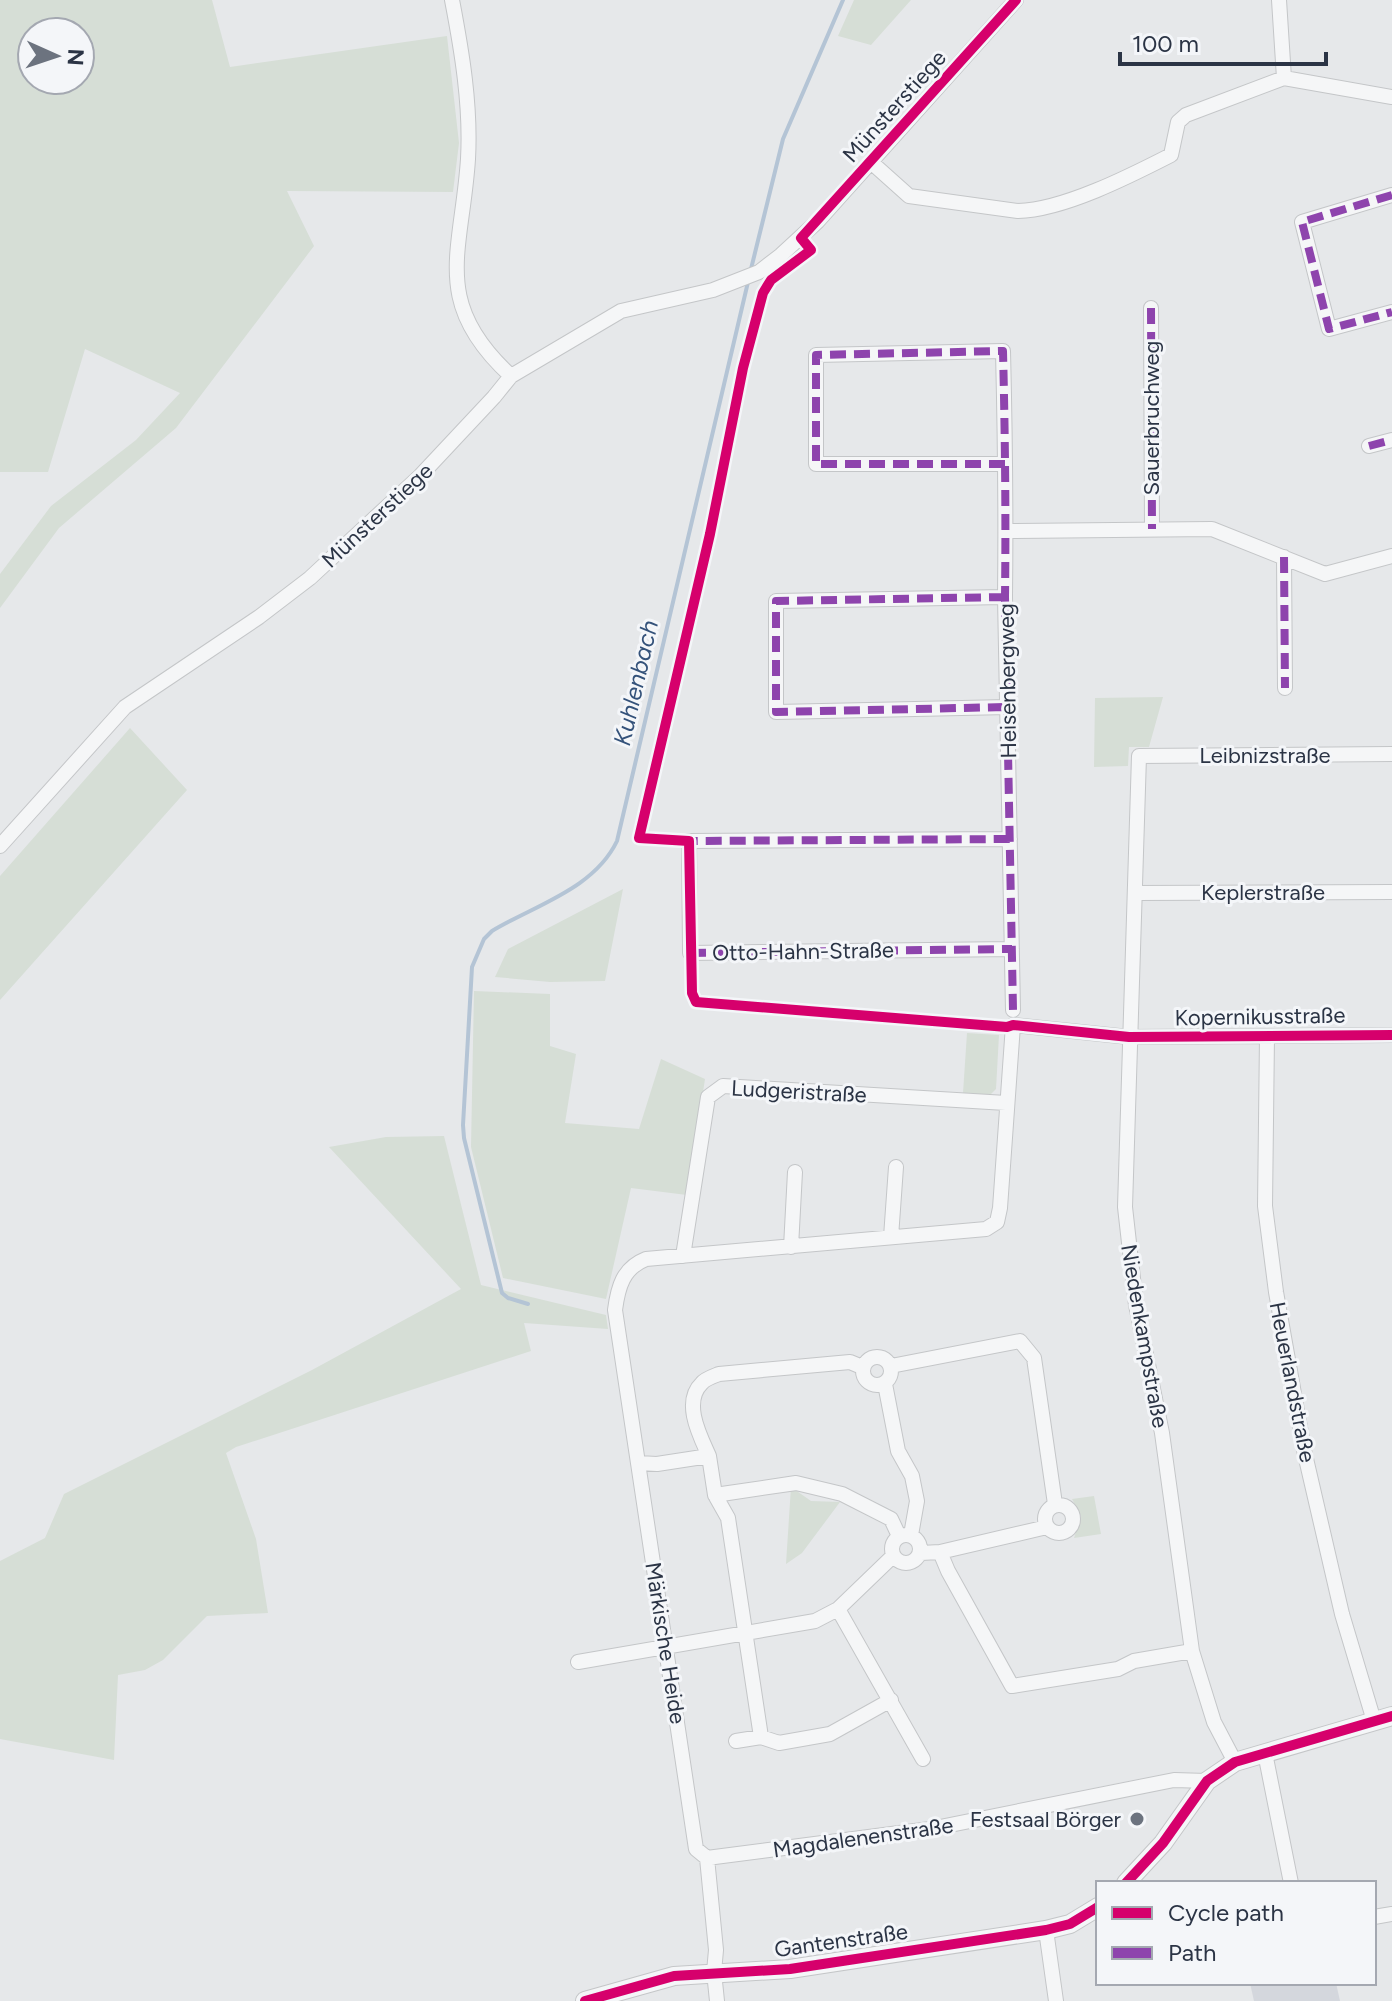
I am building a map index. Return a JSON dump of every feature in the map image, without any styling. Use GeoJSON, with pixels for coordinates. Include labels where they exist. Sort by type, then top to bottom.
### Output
{"type":"FeatureCollection","features":[{"type":"Feature","properties":{"kind":"street"},"geometry":{"type":"LineString","coordinates":[[452,0],[468,104],[468,158],[456,255],[457,288],[461,309],[476,336],[490,357],[511,376]]}},
{"type":"Feature","properties":{"kind":"street","name":"Münsterstiege"},"geometry":{"type":"LineString","coordinates":[[0,846],[125,707],[259,617],[310,578],[420,476],[511,376],[621,311],[713,290],[759,272],[818,221],[1016,0]]}},
{"type":"Feature","properties":{"kind":"street"},"geometry":{"type":"LineString","coordinates":[[1279,0],[1284,78]]}},
{"type":"Feature","properties":{"kind":"street"},"geometry":{"type":"LineString","coordinates":[[871,162],[909,196],[1032,211],[1100,188],[1171,155],[1178,122],[1186,115],[1284,78],[1392,97]]}},
{"type":"Feature","properties":{"kind":"street"},"geometry":{"type":"LineString","coordinates":[[1392,195],[1302,222],[1329,329],[1392,312]]}},
{"type":"Feature","properties":{"kind":"street","name":"Sauerbruchweg"},"geometry":{"type":"LineString","coordinates":[[1151,308],[1152,529]]}},
{"type":"Feature","properties":{"kind":"street","name":"Heisenbergweg"},"geometry":{"type":"LineString","coordinates":[[1005,464],[816,464],[816,355],[1003,351],[1005,464],[1006,531],[1005,597],[1013,1010]]}},
{"type":"Feature","properties":{"kind":"street"},"geometry":{"type":"LineString","coordinates":[[1369,446],[1392,440]]}},
{"type":"Feature","properties":{"kind":"street"},"geometry":{"type":"LineString","coordinates":[[1006,531],[1212,529],[1325,574],[1392,556]]}},
{"type":"Feature","properties":{"kind":"street"},"geometry":{"type":"LineString","coordinates":[[1284,557],[1285,688]]}},
{"type":"Feature","properties":{"kind":"street"},"geometry":{"type":"LineString","coordinates":[[1005,597],[776,601],[776,712],[1008,707]]}},
{"type":"Feature","properties":{"kind":"street","name":"Leibnizstraße"},"geometry":{"type":"LineString","coordinates":[[1139,756],[1392,754]]}},
{"type":"Feature","properties":{"kind":"street","name":"Niedenkampstraße"},"geometry":{"type":"LineString","coordinates":[[1139,756],[1125,1207],[1136,1305],[1162,1433],[1192,1651],[1214,1722],[1235,1762]]}},
{"type":"Feature","properties":{"kind":"street","name":"Otto-Hahn-Straße"},"geometry":{"type":"LineString","coordinates":[[1010,839],[689,841],[690,953],[1012,949]]}},
{"type":"Feature","properties":{"kind":"street","name":"Keplerstraße"},"geometry":{"type":"LineString","coordinates":[[1135,893],[1392,892]]}},
{"type":"Feature","properties":{"kind":"street"},"geometry":{"type":"LineString","coordinates":[[683,1256],[986,1229],[997,1222],[1013,1025],[1129,1037]]}},
{"type":"Feature","properties":{"kind":"street","name":"Kopernikusstraße"},"geometry":{"type":"LineString","coordinates":[[1129,1037],[1392,1035]]}},
{"type":"Feature","properties":{"kind":"street","name":"Heuerlandstraße"},"geometry":{"type":"LineString","coordinates":[[1267,1036],[1265,1206],[1276,1292],[1308,1465],[1342,1614],[1383,1718]]}},
{"type":"Feature","properties":{"kind":"street","name":"Ludgeristraße"},"geometry":{"type":"LineString","coordinates":[[683,1256],[708,1097],[723,1086],[1006,1103]]}},
{"type":"Feature","properties":{"kind":"street"},"geometry":{"type":"LineString","coordinates":[[891,1237],[896,1167]]}},
{"type":"Feature","properties":{"kind":"street"},"geometry":{"type":"LineString","coordinates":[[791,1247],[795,1172]]}},
{"type":"Feature","properties":{"kind":"street","name":"Märkische Heide"},"geometry":{"type":"LineString","coordinates":[[683,1256],[646,1259],[634,1264],[617,1292],[615,1310],[696,1849],[707,1858],[716,1950],[714,1972],[717,2001]]}},
{"type":"Feature","properties":{"kind":"street"},"geometry":{"type":"LineString","coordinates":[[891,1366],[1020,1341],[1034,1358],[1055,1504]]}},
{"type":"Feature","properties":{"kind":"street"},"geometry":{"type":"LineString","coordinates":[[862,1367],[870,1358],[881,1356],[891,1366],[892,1374],[885,1384],[898,1451],[912,1476],[917,1501],[905,1535],[892,1544],[893,1556],[902,1564],[913,1562],[921,1553],[940,1552],[1047,1527]]}},
{"type":"Feature","properties":{"kind":"street"},"geometry":{"type":"LineString","coordinates":[[761,1737],[728,1518],[715,1495],[709,1456],[697,1430],[693,1401],[701,1383],[719,1374],[850,1362],[862,1367]]}},
{"type":"Feature","properties":{"kind":"street"},"geometry":{"type":"LineString","coordinates":[[862,1367],[864,1378],[873,1385],[885,1384]]}},
{"type":"Feature","properties":{"kind":"street"},"geometry":{"type":"LineString","coordinates":[[638,1463],[657,1464],[709,1456]]}},
{"type":"Feature","properties":{"kind":"street"},"geometry":{"type":"LineString","coordinates":[[715,1495],[796,1483],[842,1494],[891,1519],[905,1535],[920,1542],[921,1553]]}},
{"type":"Feature","properties":{"kind":"street"},"geometry":{"type":"LineString","coordinates":[[1055,1504],[1063,1504],[1072,1511],[1074,1522],[1068,1531],[1056,1533],[1047,1527],[1044,1515],[1055,1504]]}},
{"type":"Feature","properties":{"kind":"street"},"geometry":{"type":"LineString","coordinates":[[940,1552],[1012,1686],[1118,1669],[1134,1661],[1192,1651]]}},
{"type":"Feature","properties":{"kind":"street"},"geometry":{"type":"LineString","coordinates":[[578,1662],[815,1621],[838,1609],[893,1556]]}},
{"type":"Feature","properties":{"kind":"street"},"geometry":{"type":"LineString","coordinates":[[838,1609],[923,1759]]}},
{"type":"Feature","properties":{"kind":"street"},"geometry":{"type":"LineString","coordinates":[[736,1741],[761,1737],[779,1743],[830,1734],[891,1700]]}},
{"type":"Feature","properties":{"kind":"street"},"geometry":{"type":"LineString","coordinates":[[1128,1881],[1163,1843],[1207,1781],[1235,1762],[1383,1718]]}},
{"type":"Feature","properties":{"kind":"street"},"geometry":{"type":"LineString","coordinates":[[1265,1753],[1291,1881]]}},
{"type":"Feature","properties":{"kind":"street","name":"Magdalenenstraße"},"geometry":{"type":"LineString","coordinates":[[707,1858],[930,1829],[1174,1780],[1207,1781]]}},
{"type":"Feature","properties":{"kind":"street","name":"Gantenstraße"},"geometry":{"type":"LineString","coordinates":[[585,2001],[674,1976],[790,1969],[1046,1930],[1070,1924],[1096,1908]]}},
{"type":"Feature","properties":{"kind":"street"},"geometry":{"type":"LineString","coordinates":[[1046,1930],[1056,2001]]}},
{"type":"Feature","properties":{"kind":"shaded area"},"geometry":{"type":"Polygon","coordinates":[[[0,0],[212,0],[230,67],[447,36],[459,143],[453,192],[287,191],[314,246],[176,428],[59,528],[0,608],[0,574],[51,506],[136,440],[180,393],[85,349],[48,472],[0,472],[0,0]]]}},
{"type":"Feature","properties":{"kind":"shaded area"},"geometry":{"type":"Polygon","coordinates":[[[854,0],[911,0],[871,45],[838,36],[854,0]]]}},
{"type":"Feature","properties":{"kind":"shaded area"},"geometry":{"type":"Polygon","coordinates":[[[1163,697],[1149,747],[1129,747],[1128,766],[1094,767],[1095,698],[1163,697]]]}},
{"type":"Feature","properties":{"kind":"shaded area"},"geometry":{"type":"Polygon","coordinates":[[[130,728],[187,790],[0,1000],[0,876],[130,728]]]}},
{"type":"Feature","properties":{"kind":"shaded area"},"geometry":{"type":"Polygon","coordinates":[[[623,889],[605,981],[550,982],[495,977],[508,949],[623,889]]]}},
{"type":"Feature","properties":{"kind":"shaded area"},"geometry":{"type":"Polygon","coordinates":[[[474,991],[550,994],[550,1046],[576,1054],[565,1123],[639,1129],[661,1059],[705,1079],[687,1195],[631,1188],[606,1299],[503,1278],[471,1147],[474,991]]]}},
{"type":"Feature","properties":{"kind":"shaded area"},"geometry":{"type":"Polygon","coordinates":[[[967,1033],[999,1035],[996,1089],[990,1095],[963,1093],[967,1033]]]}},
{"type":"Feature","properties":{"kind":"shaded area"},"geometry":{"type":"Polygon","coordinates":[[[444,1136],[481,1285],[606,1315],[608,1329],[524,1323],[531,1351],[236,1447],[226,1453],[256,1539],[268,1613],[207,1616],[163,1660],[145,1670],[118,1675],[114,1760],[0,1739],[0,1561],[45,1538],[64,1494],[312,1370],[461,1289],[329,1147],[386,1137],[444,1136]]]}},
{"type":"Feature","properties":{"kind":"shaded area"},"geometry":{"type":"Polygon","coordinates":[[[791,1487],[811,1501],[840,1502],[802,1553],[786,1564],[791,1487]]]}},
{"type":"Feature","properties":{"kind":"shaded area"},"geometry":{"type":"Polygon","coordinates":[[[1094,1496],[1101,1534],[1074,1538],[1081,1516],[1072,1499],[1094,1496]]]}},
{"type":"Feature","properties":{"kind":"shaded area"},"geometry":{"type":"Polygon","coordinates":[[[1250,1985],[1336,1985],[1340,2001],[1254,2001],[1250,1985]]]}},
{"type":"Feature","properties":{"kind":"waterway","name":"Kuhlenbach"},"geometry":{"type":"LineString","coordinates":[[751,269],[783,139],[843,0]]}},
{"type":"Feature","properties":{"kind":"waterway","name":"Kuhlenbach"},"geometry":{"type":"LineString","coordinates":[[528,1304],[502,1293],[464,1138],[472,967],[484,939],[492,931],[579,884],[607,858],[617,841],[748,282]]}},
{"type":"Feature","properties":{"kind":"marked path"},"geometry":{"type":"LineString","coordinates":[[1392,195],[1302,222],[1329,329],[1392,312]]}},
{"type":"Feature","properties":{"kind":"marked path"},"geometry":{"type":"LineString","coordinates":[[1151,308],[1152,529]]}},
{"type":"Feature","properties":{"kind":"marked path"},"geometry":{"type":"LineString","coordinates":[[1005,464],[816,464],[816,355],[1003,351],[1005,443],[1005,474],[1005,597],[1013,1010]]}},
{"type":"Feature","properties":{"kind":"marked path"},"geometry":{"type":"LineString","coordinates":[[1369,446],[1392,440]]}},
{"type":"Feature","properties":{"kind":"marked path"},"geometry":{"type":"LineString","coordinates":[[1284,557],[1285,688]]}},
{"type":"Feature","properties":{"kind":"marked path"},"geometry":{"type":"LineString","coordinates":[[1005,597],[776,601],[776,712],[1008,707]]}},
{"type":"Feature","properties":{"kind":"marked path"},"geometry":{"type":"LineString","coordinates":[[682,839],[1010,839]]}},
{"type":"Feature","properties":{"kind":"marked path"},"geometry":{"type":"LineString","coordinates":[[690,953],[1012,949]]}},
{"type":"Feature","properties":{"kind":"cycle path"},"geometry":{"type":"LineString","coordinates":[[1016,0],[801,238],[811,250],[771,280],[763,293],[743,368],[710,534],[639,838],[689,841],[692,993],[696,1002],[1007,1027],[1013,1025],[1129,1037],[1392,1035]]}},
{"type":"Feature","properties":{"kind":"cycle path"},"geometry":{"type":"LineString","coordinates":[[1128,1881],[1163,1843],[1207,1781],[1235,1762],[1392,1716]]}},
{"type":"Feature","properties":{"kind":"cycle path"},"geometry":{"type":"LineString","coordinates":[[585,2001],[674,1976],[790,1969],[1046,1930],[1070,1924],[1096,1908]]}},
{"type":"Feature","properties":{"kind":"place","name":"Festsaal Börger"},"geometry":{"type":"Point","coordinates":[1137,1819]}}]}
